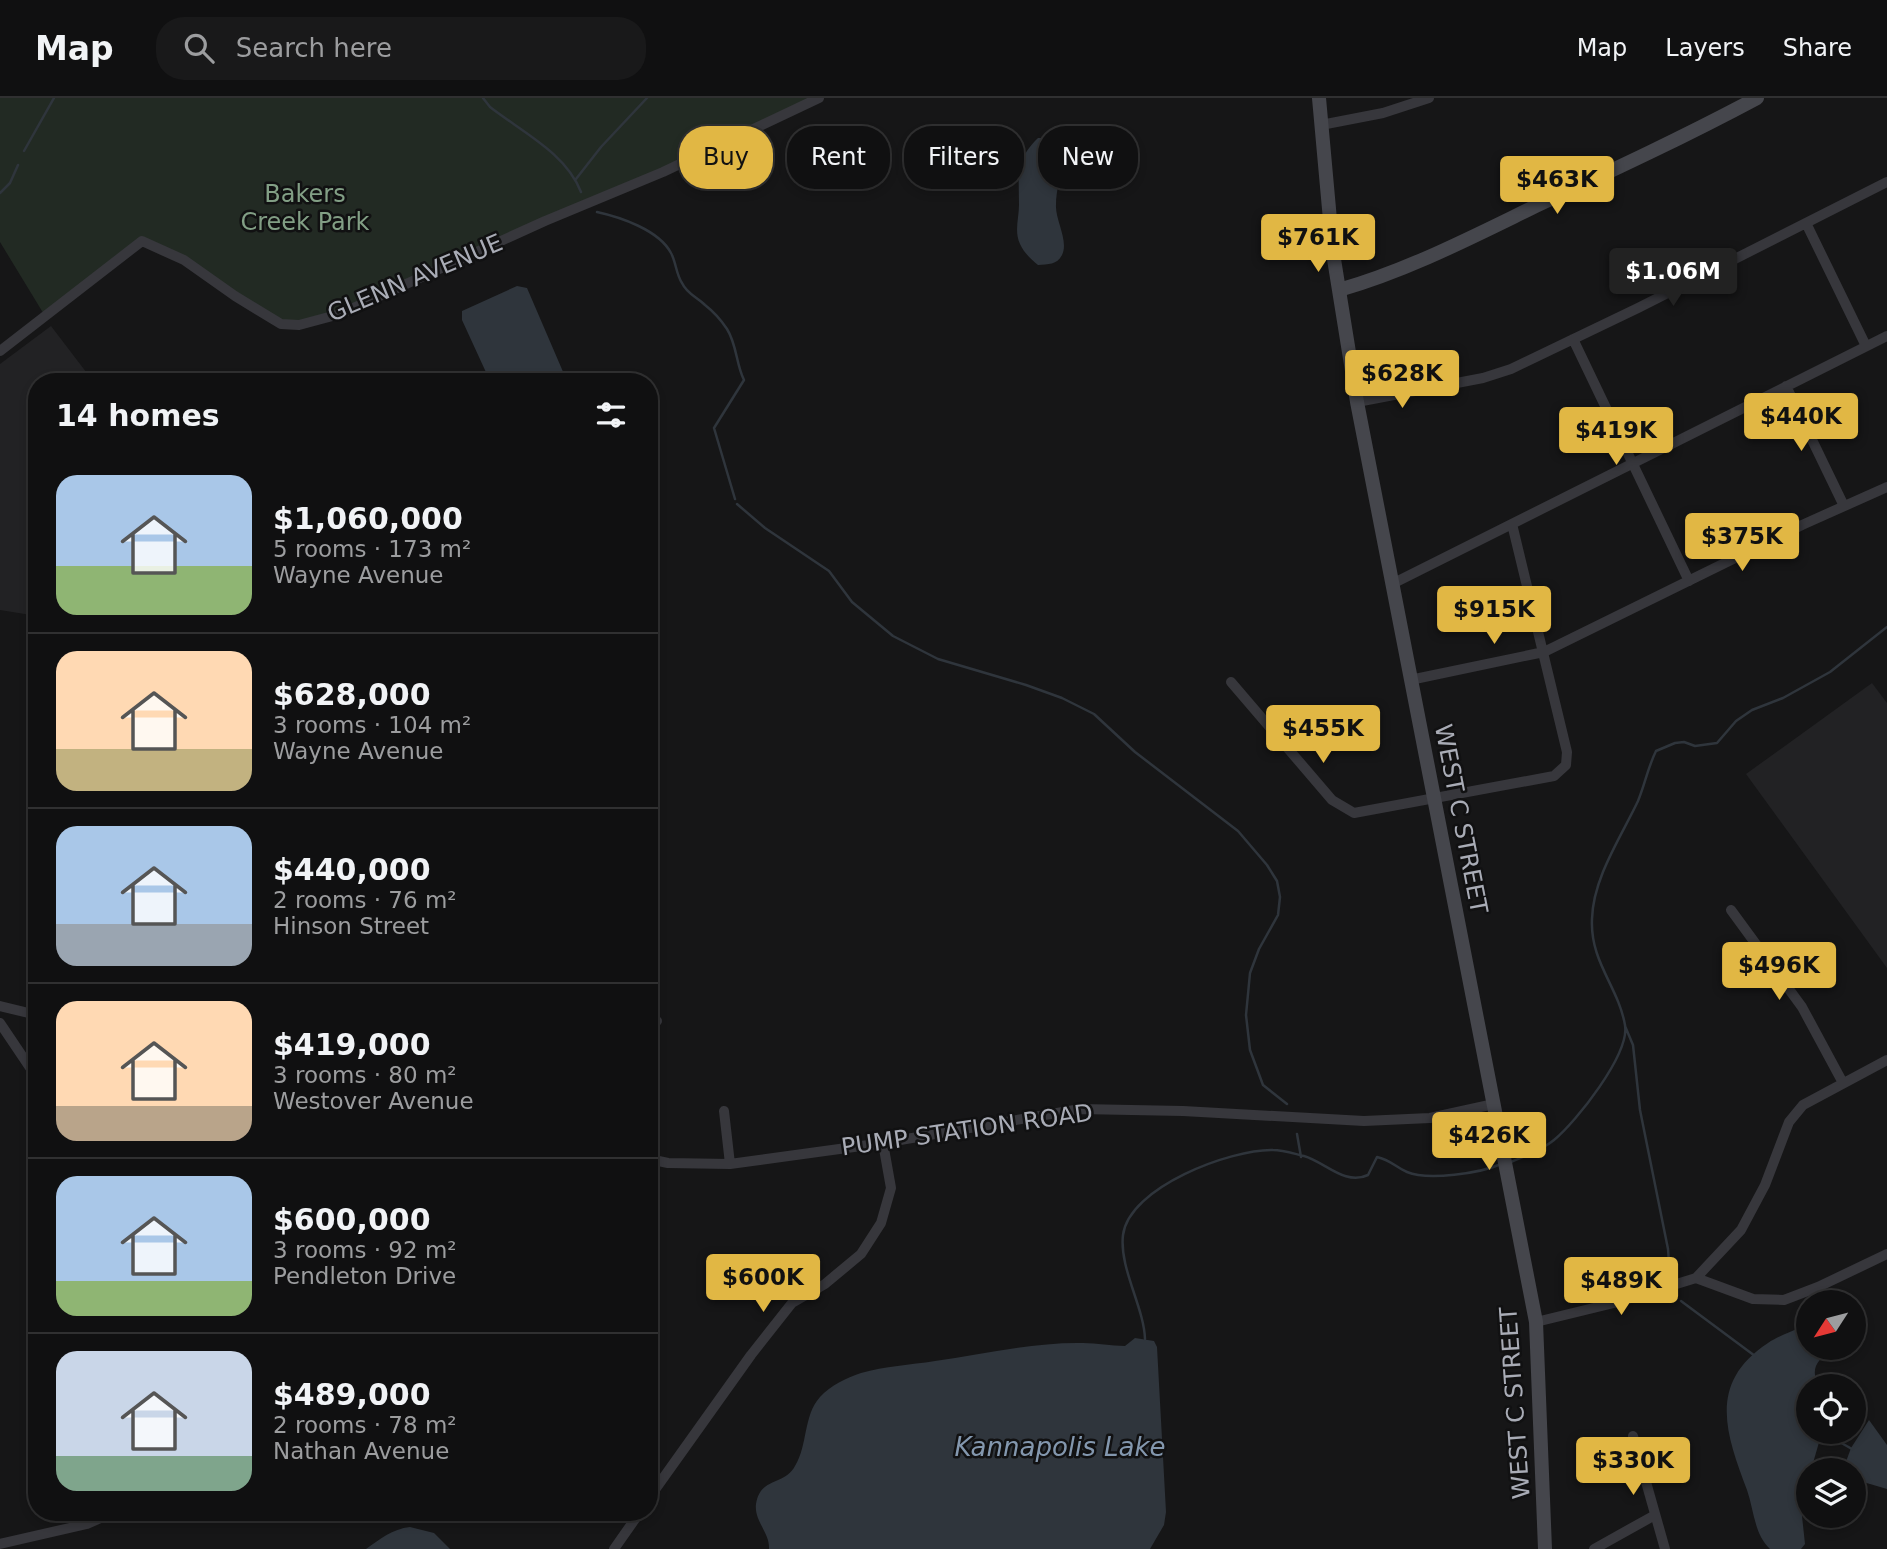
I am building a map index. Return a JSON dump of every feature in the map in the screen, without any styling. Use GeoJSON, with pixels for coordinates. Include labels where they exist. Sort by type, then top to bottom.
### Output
{"type":"FeatureCollection","features":[{"type":"Feature","properties":{"kind":"main road","name":"WEST C STREET"},"geometry":{"type":"LineString","coordinates":[[1319,98],[1332,253],[1357,402],[1536,1322],[1545,1549]]}},
{"type":"Feature","properties":{"kind":"main road"},"geometry":{"type":"LineString","coordinates":[[1339,290],[1416,264],[1757,98]]}},
{"type":"Feature","properties":{"kind":"street","name":"GLENN AVENUE"},"geometry":{"type":"LineString","coordinates":[[0,351],[142,241],[184,260],[281,324],[299,325],[340,314],[545,221],[663,172],[819,98]]}},
{"type":"Feature","properties":{"kind":"street"},"geometry":{"type":"LineString","coordinates":[[1321,125],[1383,113],[1429,98]]}},
{"type":"Feature","properties":{"kind":"street"},"geometry":{"type":"LineString","coordinates":[[1357,402],[1483,378],[1511,369],[1887,182]]}},
{"type":"Feature","properties":{"kind":"street"},"geometry":{"type":"LineString","coordinates":[[1806,223],[1866,346]]}},
{"type":"Feature","properties":{"kind":"street"},"geometry":{"type":"LineString","coordinates":[[1392,584],[1887,336]]}},
{"type":"Feature","properties":{"kind":"street"},"geometry":{"type":"LineString","coordinates":[[1573,339],[1689,582]]}},
{"type":"Feature","properties":{"kind":"street"},"geometry":{"type":"LineString","coordinates":[[1786,386],[1844,506]]}},
{"type":"Feature","properties":{"kind":"street"},"geometry":{"type":"LineString","coordinates":[[1410,680],[1544,652],[1887,487]]}},
{"type":"Feature","properties":{"kind":"street"},"geometry":{"type":"LineString","coordinates":[[1231,682],[1332,800],[1354,813],[1554,776],[1566,765],[1567,752],[1512,524]]}},
{"type":"Feature","properties":{"kind":"street"},"geometry":{"type":"LineString","coordinates":[[1731,910],[1802,1007],[1843,1083]]}},
{"type":"Feature","properties":{"kind":"street"},"geometry":{"type":"LineString","coordinates":[[0,1006],[28,1013]]}},
{"type":"Feature","properties":{"kind":"street"},"geometry":{"type":"LineString","coordinates":[[0,1023],[28,1065]]}},
{"type":"Feature","properties":{"kind":"street"},"geometry":{"type":"LineString","coordinates":[[1536,1322],[1696,1279],[1741,1230],[1765,1185],[1789,1122],[1803,1105],[1887,1060]]}},
{"type":"Feature","properties":{"kind":"street","name":"PUMP STATION ROAD"},"geometry":{"type":"LineString","coordinates":[[658,1161],[730,1164],[883,1143],[1080,1109],[1183,1111],[1364,1121],[1430,1118],[1494,1104]]}},
{"type":"Feature","properties":{"kind":"street"},"geometry":{"type":"LineString","coordinates":[[724,1111],[730,1164]]}},
{"type":"Feature","properties":{"kind":"street"},"geometry":{"type":"LineString","coordinates":[[658,1486],[751,1355],[792,1303],[825,1284],[861,1254],[881,1223],[891,1188],[883,1143]]}},
{"type":"Feature","properties":{"kind":"street"},"geometry":{"type":"LineString","coordinates":[[1696,1279],[1754,1299],[1784,1300],[1887,1254]]}},
{"type":"Feature","properties":{"kind":"street"},"geometry":{"type":"LineString","coordinates":[[1633,1436],[1665,1549]]}},
{"type":"Feature","properties":{"kind":"street"},"geometry":{"type":"LineString","coordinates":[[1594,1549],[1654,1515]]}},
{"type":"Feature","properties":{"kind":"street"},"geometry":{"type":"LineString","coordinates":[[0,1544],[94,1521]]}},
{"type":"Feature","properties":{"kind":"street"},"geometry":{"type":"LineString","coordinates":[[614,1549],[634,1521]]}},
{"type":"Feature","properties":{"kind":"shaded area"},"geometry":{"type":"Polygon","coordinates":[[[51,326],[87,373],[28,373],[28,615],[0,610],[0,364],[51,326]]]}},
{"type":"Feature","properties":{"kind":"shaded area"},"geometry":{"type":"Polygon","coordinates":[[[1872,683],[1887,703],[1887,968],[1746,774],[1872,683]]]}},
{"type":"Feature","properties":{"kind":"green space","name":"Bakers Creek Park"},"geometry":{"type":"Polygon","coordinates":[[[0,98],[819,98],[757,126],[679,126],[679,161],[340,314],[281,324],[184,260],[142,241],[45,316],[0,242],[0,98]]]}},
{"type":"Feature","properties":{"kind":"water"},"geometry":{"type":"Polygon","coordinates":[[[1038,138],[1038,189],[1057,189],[1056,205],[1064,243],[1058,261],[1038,265],[1022,247],[1017,229],[1019,189],[1024,189],[1024,156],[1038,138]]]}},
{"type":"Feature","properties":{"kind":"water"},"geometry":{"type":"Polygon","coordinates":[[[517,286],[527,288],[564,373],[486,373],[462,320],[462,311],[517,286]]]}},
{"type":"Feature","properties":{"kind":"water"},"geometry":{"type":"Polygon","coordinates":[[[1796,1329],[1796,1360],[1820,1360],[1815,1374],[1796,1374],[1796,1444],[1819,1444],[1814,1458],[1796,1458],[1796,1528],[1803,1528],[1805,1544],[1801,1549],[1770,1549],[1765,1543],[1758,1529],[1728,1429],[1729,1392],[1736,1375],[1749,1359],[1772,1341],[1796,1329]]]}},
{"type":"Feature","properties":{"kind":"water","name":"Kannapolis Lake"},"geometry":{"type":"Polygon","coordinates":[[[1135,1338],[1154,1341],[1157,1347],[1166,1512],[1164,1525],[1150,1549],[769,1549],[756,1510],[758,1495],[767,1485],[785,1477],[795,1466],[815,1405],[824,1393],[839,1382],[879,1369],[1009,1349],[1065,1343],[1125,1346],[1135,1338]]]}},
{"type":"Feature","properties":{"kind":"water"},"geometry":{"type":"Polygon","coordinates":[[[1869,1420],[1887,1445],[1887,1489],[1866,1483],[1866,1458],[1847,1458],[1854,1444],[1866,1444],[1866,1425],[1869,1420]]]}},
{"type":"Feature","properties":{"kind":"water"},"geometry":{"type":"Polygon","coordinates":[[[410,1527],[434,1533],[450,1549],[366,1549],[392,1532],[410,1527]]]}},
{"type":"Feature","properties":{"kind":"waterway"},"geometry":{"type":"LineString","coordinates":[[24,151],[54,98]]}},
{"type":"Feature","properties":{"kind":"waterway"},"geometry":{"type":"LineString","coordinates":[[483,98],[490,107],[554,155],[574,178],[581,192]]}},
{"type":"Feature","properties":{"kind":"waterway"},"geometry":{"type":"LineString","coordinates":[[576,179],[601,147],[647,98]]}},
{"type":"Feature","properties":{"kind":"waterway"},"geometry":{"type":"LineString","coordinates":[[0,193],[10,183],[18,165]]}},
{"type":"Feature","properties":{"kind":"waterway"},"geometry":{"type":"LineString","coordinates":[[597,212],[627,221],[658,238],[671,253],[684,287],[714,313],[730,335],[744,380],[714,428],[735,499]]}},
{"type":"Feature","properties":{"kind":"waterway"},"geometry":{"type":"LineString","coordinates":[[737,504],[765,528],[829,571],[852,602],[893,636],[938,659],[1026,685],[1062,698],[1094,714],[1135,752],[1238,831],[1267,865],[1277,881],[1280,897],[1278,915],[1259,949],[1250,973],[1246,1015],[1250,1050],[1263,1085],[1287,1104]]}},
{"type":"Feature","properties":{"kind":"waterway"},"geometry":{"type":"LineString","coordinates":[[1511,1162],[1544,1147],[1564,1131],[1600,1087],[1619,1053],[1625,1025],[1617,998],[1595,948],[1592,919],[1597,888],[1638,801],[1656,751],[1675,743],[1684,742],[1695,746],[1717,743],[1736,721],[1752,710],[1783,698],[1830,672],[1887,627]]}},
{"type":"Feature","properties":{"kind":"waterway"},"geometry":{"type":"LineString","coordinates":[[1625,1026],[1633,1045],[1640,1110],[1668,1249],[1670,1278]]}},
{"type":"Feature","properties":{"kind":"waterway"},"geometry":{"type":"LineString","coordinates":[[1297,1134],[1301,1157]]}},
{"type":"Feature","properties":{"kind":"waterway"},"geometry":{"type":"LineString","coordinates":[[1145,1339],[1141,1314],[1125,1261],[1123,1235],[1129,1218],[1143,1201],[1184,1174],[1233,1156],[1273,1150],[1304,1156],[1351,1178],[1368,1175],[1377,1157],[1407,1172],[1428,1176],[1468,1173],[1501,1164]]}},
{"type":"Feature","properties":{"kind":"waterway"},"geometry":{"type":"LineString","coordinates":[[1681,1301],[1755,1356]]}},
{"type":"Feature","properties":{"kind":"waterway"},"geometry":{"type":"LineString","coordinates":[[1843,1444],[1852,1449]]}}]}
